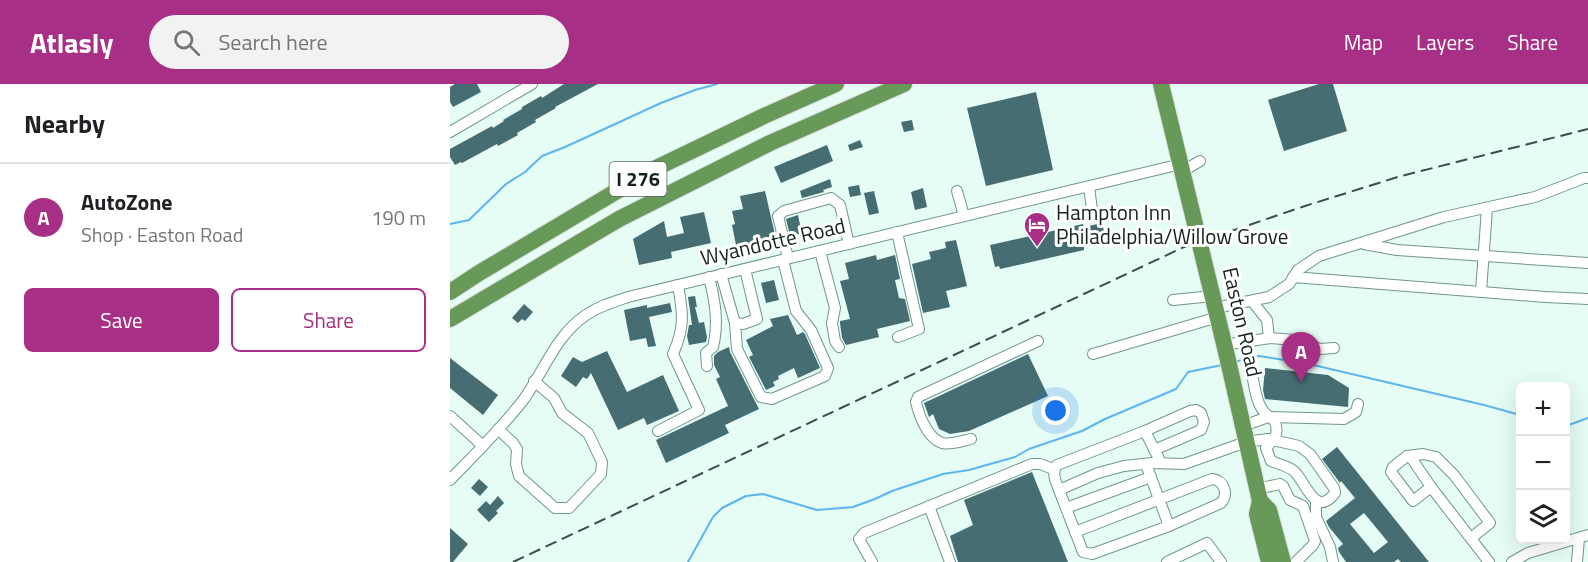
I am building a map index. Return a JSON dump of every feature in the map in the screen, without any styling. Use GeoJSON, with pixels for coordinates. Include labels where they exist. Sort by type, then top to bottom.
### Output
{"type":"FeatureCollection","features":[{"type":"Feature","properties":{"kind":"highway","name":"I 276"},"geometry":{"type":"LineString","coordinates":[[450,292],[654,169],[836,84]]}},
{"type":"Feature","properties":{"kind":"highway","name":"I 276"},"geometry":{"type":"LineString","coordinates":[[450,319],[619,219],[770,143],[904,84]]}},
{"type":"Feature","properties":{"kind":"highway","name":"Easton Road"},"geometry":{"type":"LineString","coordinates":[[1161,84],[1258,495],[1257,514],[1269,562]]}},
{"type":"Feature","properties":{"kind":"highway","name":"Easton Road"},"geometry":{"type":"LineString","coordinates":[[1258,495],[1269,510],[1283,562]]}},
{"type":"Feature","properties":{"kind":"street"},"geometry":{"type":"LineString","coordinates":[[450,132],[532,84]]}},
{"type":"Feature","properties":{"kind":"street","name":"Wyandotte Road"},"geometry":{"type":"LineString","coordinates":[[450,480],[524,399],[556,346],[569,330],[585,316],[604,305],[721,274],[1089,187],[1182,168],[1200,161]]}},
{"type":"Feature","properties":{"kind":"street"},"geometry":{"type":"LineString","coordinates":[[1093,354],[1215,307],[1269,297],[1289,284],[1298,270],[1319,256],[1444,217],[1535,197],[1588,178]]}},
{"type":"Feature","properties":{"kind":"street"},"geometry":{"type":"LineString","coordinates":[[1089,187],[1092,210]]}},
{"type":"Feature","properties":{"kind":"street"},"geometry":{"type":"LineString","coordinates":[[957,190],[964,216]]}},
{"type":"Feature","properties":{"kind":"street"},"geometry":{"type":"LineString","coordinates":[[721,274],[735,323],[737,349],[761,397],[772,399],[825,376],[828,368],[811,330],[796,311],[778,216],[784,211],[831,198],[840,205],[849,244]]}},
{"type":"Feature","properties":{"kind":"street"},"geometry":{"type":"LineString","coordinates":[[1481,292],[1487,208]]}},
{"type":"Feature","properties":{"kind":"street"},"geometry":{"type":"LineString","coordinates":[[897,232],[919,329],[898,338]]}},
{"type":"Feature","properties":{"kind":"street"},"geometry":{"type":"LineString","coordinates":[[1360,243],[1396,250],[1588,263]]}},
{"type":"Feature","properties":{"kind":"street"},"geometry":{"type":"LineString","coordinates":[[820,251],[835,308],[832,323],[835,341],[839,347]]}},
{"type":"Feature","properties":{"kind":"street"},"geometry":{"type":"LineString","coordinates":[[735,323],[743,324],[757,319],[745,269]]}},
{"type":"Feature","properties":{"kind":"street"},"geometry":{"type":"LineString","coordinates":[[707,366],[706,353],[713,347],[716,324],[715,302],[709,277]]}},
{"type":"Feature","properties":{"kind":"street"},"geometry":{"type":"LineString","coordinates":[[1293,278],[1588,299]]}},
{"type":"Feature","properties":{"kind":"street"},"geometry":{"type":"LineString","coordinates":[[658,430],[699,410],[673,354],[681,337],[683,312],[678,285]]}},
{"type":"Feature","properties":{"kind":"street"},"geometry":{"type":"LineString","coordinates":[[1173,300],[1215,307]]}},
{"type":"Feature","properties":{"kind":"street"},"geometry":{"type":"LineString","coordinates":[[1251,301],[1267,320],[1269,338]]}},
{"type":"Feature","properties":{"kind":"street"},"geometry":{"type":"LineString","coordinates":[[1227,358],[1269,338],[1295,340],[1320,349],[1334,348]]}},
{"type":"Feature","properties":{"kind":"street"},"geometry":{"type":"LineString","coordinates":[[971,439],[941,443],[930,435],[918,412],[916,402],[918,397],[1038,341]]}},
{"type":"Feature","properties":{"kind":"street"},"geometry":{"type":"LineString","coordinates":[[1244,434],[1275,440],[1299,446],[1310,454],[1334,488],[1335,493],[1332,497],[1320,502],[1316,501],[1292,469],[1271,461],[1266,448],[1275,440],[1277,429],[1275,421],[1263,412],[1257,401],[1253,379]]}},
{"type":"Feature","properties":{"kind":"street"},"geometry":{"type":"LineString","coordinates":[[498,429],[516,449],[519,476],[555,508],[569,508],[601,474],[602,462],[588,433],[562,413],[554,398],[534,381]]}},
{"type":"Feature","properties":{"kind":"street"},"geometry":{"type":"LineString","coordinates":[[1059,490],[1098,473],[1124,466],[1184,464],[1244,434],[1268,417],[1344,419],[1356,412],[1358,404]]}},
{"type":"Feature","properties":{"kind":"street"},"geometry":{"type":"LineString","coordinates":[[1075,532],[1212,479],[1222,483],[1225,499],[1221,503],[1169,526],[1092,554],[1083,552],[1075,532],[1053,475],[1053,469],[1057,465],[1190,411],[1196,410],[1200,413],[1204,422],[1201,430],[1154,450]]}},
{"type":"Feature","properties":{"kind":"street"},"geometry":{"type":"LineString","coordinates":[[450,416],[483,446]]}},
{"type":"Feature","properties":{"kind":"street"},"geometry":{"type":"LineString","coordinates":[[1145,431],[1161,464]]}},
{"type":"Feature","properties":{"kind":"street"},"geometry":{"type":"LineString","coordinates":[[1431,487],[1413,501],[1391,472],[1393,467],[1410,456],[1423,454],[1436,457],[1454,475],[1490,523],[1471,538]]}},
{"type":"Feature","properties":{"kind":"street"},"geometry":{"type":"LineString","coordinates":[[1410,456],[1489,562]]}},
{"type":"Feature","properties":{"kind":"street"},"geometry":{"type":"LineString","coordinates":[[872,562],[859,540],[864,533],[1032,464],[1040,464],[1053,469]]}},
{"type":"Feature","properties":{"kind":"street"},"geometry":{"type":"LineString","coordinates":[[1146,464],[1169,526]]}},
{"type":"Feature","properties":{"kind":"street"},"geometry":{"type":"LineString","coordinates":[[1066,508],[1150,477]]}},
{"type":"Feature","properties":{"kind":"street"},"geometry":{"type":"LineString","coordinates":[[1258,495],[1280,484],[1290,500],[1303,506],[1315,541],[1296,562]]}},
{"type":"Feature","properties":{"kind":"street"},"geometry":{"type":"LineString","coordinates":[[1316,501],[1316,517],[1330,547],[1333,562]]}},
{"type":"Feature","properties":{"kind":"street"},"geometry":{"type":"LineString","coordinates":[[929,506],[950,562]]}},
{"type":"Feature","properties":{"kind":"street"},"geometry":{"type":"LineString","coordinates":[[1512,562],[1528,553],[1584,537]]}},
{"type":"Feature","properties":{"kind":"street"},"geometry":{"type":"LineString","coordinates":[[1577,562],[1584,537]]}},
{"type":"Feature","properties":{"kind":"street"},"geometry":{"type":"LineString","coordinates":[[1167,562],[1207,543],[1221,562]]}},
{"type":"Feature","properties":{"kind":"building"},"geometry":{"type":"Polygon","coordinates":[[[455,84],[477,84],[481,92],[453,107],[450,102],[450,87],[455,84]]]}},
{"type":"Feature","properties":{"kind":"building"},"geometry":{"type":"Polygon","coordinates":[[[564,84],[598,84],[555,107],[517,133],[518,135],[455,165],[450,157],[450,149],[492,126],[493,128],[522,107],[564,84]]]}},
{"type":"Feature","properties":{"kind":"building"},"geometry":{"type":"Polygon","coordinates":[[[1319,84],[1333,84],[1347,131],[1284,151],[1268,100],[1319,84]]]}},
{"type":"Feature","properties":{"kind":"building"},"geometry":{"type":"Polygon","coordinates":[[[1036,92],[1053,170],[986,186],[967,108],[1036,92]]]}},
{"type":"Feature","properties":{"kind":"building"},"geometry":{"type":"Polygon","coordinates":[[[912,120],[914,130],[904,132],[901,122],[912,120]]]}},
{"type":"Feature","properties":{"kind":"building"},"geometry":{"type":"Polygon","coordinates":[[[860,140],[863,147],[850,151],[848,145],[860,140]]]}},
{"type":"Feature","properties":{"kind":"building"},"geometry":{"type":"Polygon","coordinates":[[[827,145],[833,161],[781,183],[774,167],[827,145]]]}},
{"type":"Feature","properties":{"kind":"building"},"geometry":{"type":"Polygon","coordinates":[[[830,179],[832,187],[823,190],[824,192],[802,198],[800,191],[830,179]]]}},
{"type":"Feature","properties":{"kind":"building"},"geometry":{"type":"Polygon","coordinates":[[[859,185],[861,195],[850,197],[848,187],[859,185]]]}},
{"type":"Feature","properties":{"kind":"building"},"geometry":{"type":"Polygon","coordinates":[[[923,188],[927,207],[915,210],[911,192],[923,188]]]}},
{"type":"Feature","properties":{"kind":"building"},"geometry":{"type":"Polygon","coordinates":[[[765,191],[776,239],[736,245],[732,211],[743,209],[740,196],[765,191]]]}},
{"type":"Feature","properties":{"kind":"building"},"geometry":{"type":"Polygon","coordinates":[[[874,191],[879,213],[869,215],[864,193],[874,191]]]}},
{"type":"Feature","properties":{"kind":"building"},"geometry":{"type":"Polygon","coordinates":[[[704,212],[711,243],[671,252],[672,258],[639,265],[633,239],[664,221],[667,237],[684,233],[680,217],[704,212]]]}},
{"type":"Feature","properties":{"kind":"building"},"geometry":{"type":"Polygon","coordinates":[[[798,215],[802,234],[790,235],[786,219],[798,215]]]}},
{"type":"Feature","properties":{"kind":"building","name":"Hampton Inn Philadelphia/Willow Grove"},"geometry":{"type":"Polygon","coordinates":[[[1102,223],[1106,239],[1088,243],[1084,246],[1084,250],[1000,269],[999,266],[995,267],[990,245],[1083,224],[1084,227],[1102,223]]]}},
{"type":"Feature","properties":{"kind":"building"},"geometry":{"type":"Polygon","coordinates":[[[956,240],[967,286],[946,291],[950,307],[923,313],[912,264],[931,259],[929,252],[946,248],[945,242],[956,240]]]}},
{"type":"Feature","properties":{"kind":"building"},"geometry":{"type":"Polygon","coordinates":[[[876,255],[877,260],[895,255],[900,279],[895,280],[899,298],[905,299],[910,321],[877,329],[879,337],[846,345],[842,338],[840,323],[840,321],[850,319],[840,281],[849,279],[845,263],[876,255]]]}},
{"type":"Feature","properties":{"kind":"building"},"geometry":{"type":"Polygon","coordinates":[[[774,280],[779,300],[766,303],[761,283],[774,280]]]}},
{"type":"Feature","properties":{"kind":"building"},"geometry":{"type":"Polygon","coordinates":[[[695,296],[699,323],[704,322],[707,337],[706,342],[689,345],[687,336],[689,325],[692,325],[688,297],[695,296]]]}},
{"type":"Feature","properties":{"kind":"building"},"geometry":{"type":"Polygon","coordinates":[[[670,303],[672,312],[649,317],[656,346],[648,347],[646,338],[630,341],[624,310],[670,303]]]}},
{"type":"Feature","properties":{"kind":"building"},"geometry":{"type":"Polygon","coordinates":[[[524,304],[533,312],[525,321],[522,319],[518,323],[512,318],[524,304]]]}},
{"type":"Feature","properties":{"kind":"building"},"geometry":{"type":"Polygon","coordinates":[[[788,315],[797,335],[803,332],[805,334],[820,368],[798,378],[794,368],[778,376],[779,379],[773,382],[775,386],[766,390],[749,357],[753,355],[746,340],[773,326],[770,319],[788,315]]]}},
{"type":"Feature","properties":{"kind":"building"},"geometry":{"type":"Polygon","coordinates":[[[729,347],[759,409],[725,425],[729,433],[666,463],[656,440],[728,406],[716,379],[720,377],[714,365],[714,356],[729,347]]]}},
{"type":"Feature","properties":{"kind":"building"},"geometry":{"type":"Polygon","coordinates":[[[607,351],[627,392],[663,375],[679,411],[647,425],[644,418],[618,430],[591,373],[587,379],[583,377],[576,387],[561,376],[573,357],[582,362],[607,351]]]}},
{"type":"Feature","properties":{"kind":"building"},"geometry":{"type":"Polygon","coordinates":[[[1028,354],[1048,396],[969,431],[950,434],[939,429],[933,414],[929,417],[924,403],[1028,354]]]}},
{"type":"Feature","properties":{"kind":"building"},"geometry":{"type":"Polygon","coordinates":[[[450,358],[498,395],[483,415],[450,388],[450,358]]]}},
{"type":"Feature","properties":{"kind":"building"},"geometry":{"type":"Polygon","coordinates":[[[1265,368],[1328,375],[1349,388],[1348,407],[1265,399],[1263,390],[1265,368]]]}},
{"type":"Feature","properties":{"kind":"building"},"geometry":{"type":"Polygon","coordinates":[[[1337,447],[1429,562],[1401,562],[1398,559],[1394,562],[1346,562],[1338,548],[1343,544],[1326,521],[1355,498],[1322,459],[1337,447]],[[1364,513],[1350,524],[1374,553],[1388,542],[1364,513]]]}},
{"type":"Feature","properties":{"kind":"building"},"geometry":{"type":"Polygon","coordinates":[[[1032,472],[1068,562],[958,562],[950,536],[973,525],[964,500],[1032,472]]]}},
{"type":"Feature","properties":{"kind":"building"},"geometry":{"type":"Polygon","coordinates":[[[479,479],[488,487],[480,496],[471,488],[479,479]]]}},
{"type":"Feature","properties":{"kind":"building"},"geometry":{"type":"Polygon","coordinates":[[[498,496],[504,503],[489,522],[477,510],[486,501],[490,505],[498,496]]]}},
{"type":"Feature","properties":{"kind":"building"},"geometry":{"type":"Polygon","coordinates":[[[450,528],[468,544],[453,562],[450,562],[450,528]]]}},
{"type":"Feature","properties":{"kind":"waterway"},"geometry":{"type":"LineString","coordinates":[[450,224],[469,220],[506,184],[525,172],[542,156],[661,103],[717,84]]}},
{"type":"Feature","properties":{"kind":"waterway"},"geometry":{"type":"LineString","coordinates":[[1234,362],[1259,356],[1309,364],[1516,414]]}},
{"type":"Feature","properties":{"kind":"waterway"},"geometry":{"type":"LineString","coordinates":[[688,562],[713,517],[722,508],[746,496],[763,494],[817,510],[853,507],[943,474],[969,470],[1015,457],[1029,449],[1082,431],[1176,389],[1188,372],[1222,365]]}},
{"type":"Feature","properties":{"kind":"waterway"},"geometry":{"type":"LineString","coordinates":[[1570,425],[1588,418]]}},
{"type":"Feature","properties":{"kind":"railway"},"geometry":{"type":"LineString","coordinates":[[513,562],[1184,247],[1401,176],[1588,129]]}},
{"type":"Feature","properties":{"kind":"place","name":"Hampton Inn Philadelphia/Willow Grove"},"geometry":{"type":"Point","coordinates":[1037,248]}},
{"type":"Feature","properties":{"kind":"place","name":"AutoZone"},"geometry":{"type":"Point","coordinates":[1301,382]}}]}
